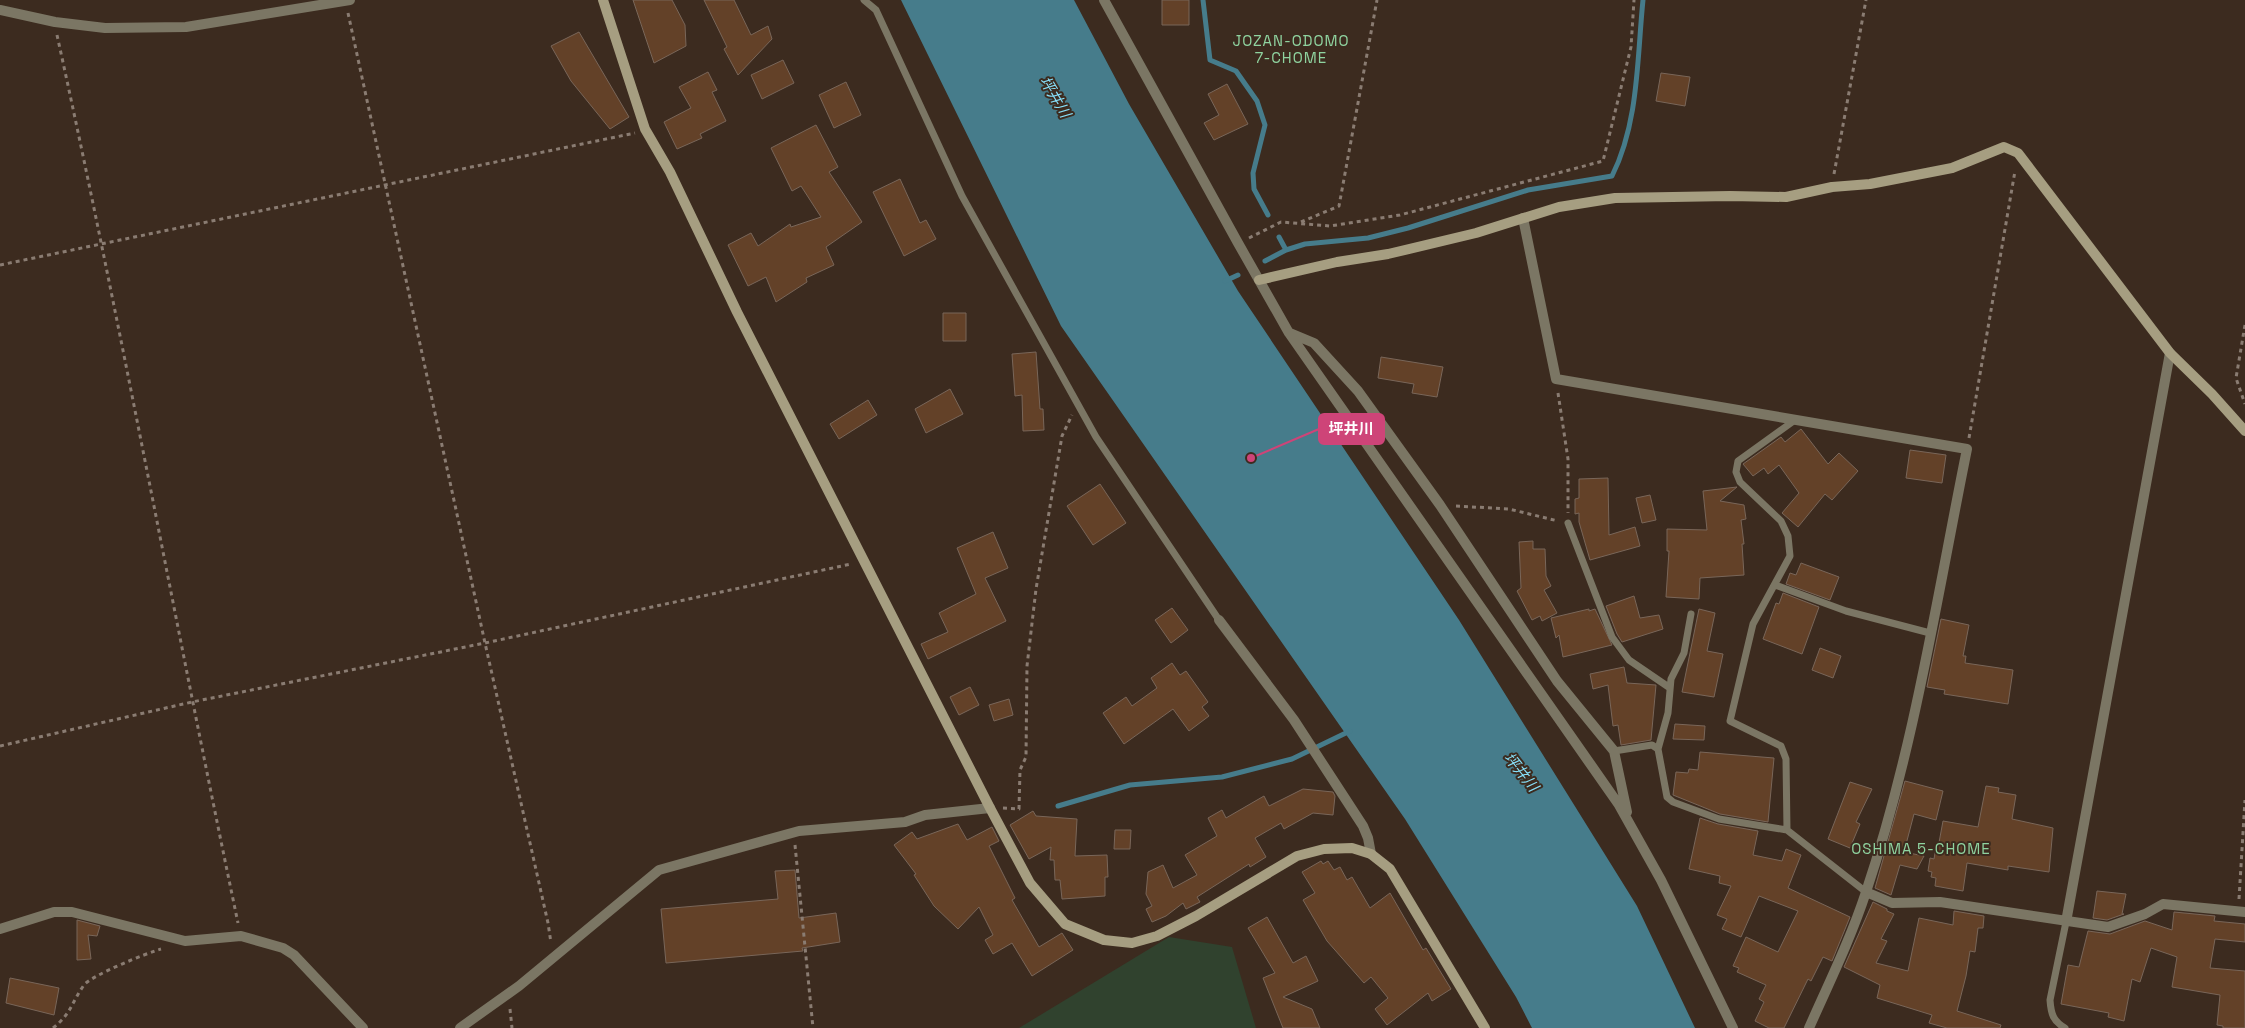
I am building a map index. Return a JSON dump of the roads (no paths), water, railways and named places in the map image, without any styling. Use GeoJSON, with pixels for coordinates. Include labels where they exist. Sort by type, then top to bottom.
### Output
{"type":"FeatureCollection","features":[{"type":"Feature","properties":{"kind":"street"},"geometry":{"type":"LineString","coordinates":[[0,10],[55,22],[105,28],[186,27],[350,0]]}},
{"type":"Feature","properties":{"kind":"street"},"geometry":{"type":"LineString","coordinates":[[602,0],[645,129],[670,172],[737,312],[1030,883],[1066,924],[1104,940],[1132,943],[1158,936],[1196,916],[1297,856],[1324,849],[1352,848],[1371,854],[1390,869],[1485,1028]]}},
{"type":"Feature","properties":{"kind":"street"},"geometry":{"type":"LineString","coordinates":[[1104,0],[1238,243],[1290,333],[1619,805],[1661,880],[1733,1028]]}},
{"type":"Feature","properties":{"kind":"street"},"geometry":{"type":"LineString","coordinates":[[1259,280],[1337,262],[1388,254],[1476,233],[1559,207],[1615,198],[1786,197],[1832,187],[1870,184],[1952,168],[2004,147],[2018,153],[2170,353],[2212,394],[2245,432]]}},
{"type":"Feature","properties":{"kind":"street"},"geometry":{"type":"LineString","coordinates":[[1523,218],[1556,379],[1967,449],[1930,634],[1898,779],[1866,892],[1809,1028]]}},
{"type":"Feature","properties":{"kind":"street"},"geometry":{"type":"LineString","coordinates":[[1290,333],[1314,343],[1358,391],[1440,505],[1557,681],[1614,751],[1629,823]]}},
{"type":"Feature","properties":{"kind":"street"},"geometry":{"type":"LineString","coordinates":[[2066,922],[2170,353]]}},
{"type":"Feature","properties":{"kind":"street"},"geometry":{"type":"LineString","coordinates":[[1219,620],[1308,741],[1363,826],[1368,838],[1371,854]]}},
{"type":"Feature","properties":{"kind":"street"},"geometry":{"type":"LineString","coordinates":[[460,1028],[509,993],[660,870],[793,832],[904,822],[925,815],[990,808]]}},
{"type":"Feature","properties":{"kind":"street"},"geometry":{"type":"LineString","coordinates":[[1866,892],[1892,903],[1940,902],[2108,927],[2145,914],[2163,904],[2242,911]]}},
{"type":"Feature","properties":{"kind":"street"},"geometry":{"type":"LineString","coordinates":[[0,929],[54,912],[72,912],[185,941],[241,936],[283,948],[294,955],[363,1028]]}},
{"type":"Feature","properties":{"kind":"lane"},"geometry":{"type":"LineString","coordinates":[[864,0],[876,10],[962,196],[1096,437],[1219,620]]}},
{"type":"Feature","properties":{"kind":"lane"},"geometry":{"type":"LineString","coordinates":[[1787,830],[1786,759],[1781,746],[1730,721],[1753,624],[1790,556],[1788,536],[1781,521],[1740,482],[1736,472],[1738,461],[1795,420]]}},
{"type":"Feature","properties":{"kind":"lane"},"geometry":{"type":"LineString","coordinates":[[1568,523],[1612,637],[1629,660],[1670,688]]}},
{"type":"Feature","properties":{"kind":"lane"},"geometry":{"type":"LineString","coordinates":[[1775,585],[1846,611],[1930,634]]}},
{"type":"Feature","properties":{"kind":"lane"},"geometry":{"type":"LineString","coordinates":[[1692,614],[1684,653],[1671,679],[1668,713],[1658,748],[1667,797],[1672,802],[1719,819],[1787,830],[1866,892]]}},
{"type":"Feature","properties":{"kind":"lane"},"geometry":{"type":"LineString","coordinates":[[1614,751],[1652,745],[1658,748]]}},
{"type":"Feature","properties":{"kind":"lane"},"geometry":{"type":"LineString","coordinates":[[2065,1028],[2055,1022],[2050,1010],[2050,1000],[2066,922]]}},
{"type":"Feature","properties":{"kind":"water"},"geometry":{"type":"Polygon","coordinates":[[[901,0],[1074,0],[1129,104],[1238,291],[1459,620],[1637,906],[1695,1028],[1532,1028],[1516,997],[1405,819],[1061,326],[901,0]]]}},
{"type":"Feature","properties":{"kind":"waterway"},"geometry":{"type":"LineString","coordinates":[[1203,0],[1210,60],[1236,71],[1257,101],[1265,125],[1253,173],[1254,189],[1268,215]]}},
{"type":"Feature","properties":{"kind":"waterway"},"geometry":{"type":"LineString","coordinates":[[1265,261],[1286,250],[1305,244],[1368,238],[1408,228],[1528,190],[1612,176],[1621,155],[1632,112],[1638,67],[1643,0]]}},
{"type":"Feature","properties":{"kind":"waterway"},"geometry":{"type":"LineString","coordinates":[[1279,237],[1286,250]]}},
{"type":"Feature","properties":{"kind":"waterway"},"geometry":{"type":"LineString","coordinates":[[1225,281],[1238,275]]}},
{"type":"Feature","properties":{"kind":"waterway"},"geometry":{"type":"LineString","coordinates":[[1058,806],[1130,785],[1222,777],[1292,759],[1350,731]]}},
{"type":"Feature","properties":{"kind":"place","name":"坪井川"},"geometry":{"type":"Point","coordinates":[1251,458]}},
{"type":"Feature","properties":{"kind":"district","name":"JOZAN-ODOMO 7-CHOME"},"geometry":{"type":"Point","coordinates":[1291,50]}},
{"type":"Feature","properties":{"kind":"district","name":"OSHIMA 5-CHOME"},"geometry":{"type":"Point","coordinates":[1921,849]}}]}
